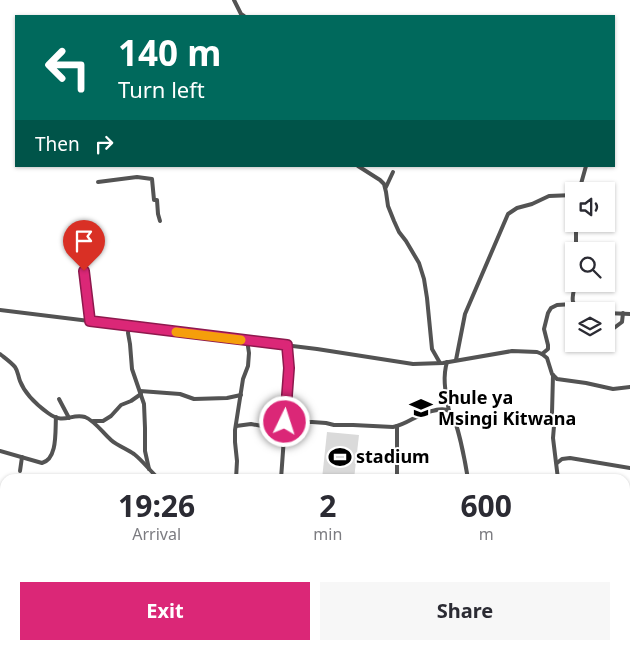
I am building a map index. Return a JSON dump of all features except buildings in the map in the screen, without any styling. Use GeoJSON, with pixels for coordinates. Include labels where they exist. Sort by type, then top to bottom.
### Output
{"type":"FeatureCollection","features":[{"type":"Feature","properties":{"kind":"street"},"geometry":{"type":"LineString","coordinates":[[234,0],[243,15]]}},
{"type":"Feature","properties":{"kind":"street"},"geometry":{"type":"LineString","coordinates":[[360,167],[380,180],[386,187]]}},
{"type":"Feature","properties":{"kind":"street"},"geometry":{"type":"LineString","coordinates":[[582,182],[586,167]]}},
{"type":"Feature","properties":{"kind":"street"},"geometry":{"type":"LineString","coordinates":[[392,172],[386,187],[388,206],[399,232],[422,270],[432,349],[440,363]]}},
{"type":"Feature","properties":{"kind":"street"},"geometry":{"type":"LineString","coordinates":[[98,182],[137,177],[152,179],[154,200],[157,200],[160,221]]}},
{"type":"Feature","properties":{"kind":"street"},"geometry":{"type":"LineString","coordinates":[[456,360],[465,314],[508,214],[517,208],[532,204],[549,196],[565,195]]}},
{"type":"Feature","properties":{"kind":"street"},"geometry":{"type":"LineString","coordinates":[[84,271],[90,321]]}},
{"type":"Feature","properties":{"kind":"street"},"geometry":{"type":"LineString","coordinates":[[542,354],[548,349],[544,330],[548,313],[554,307],[565,305]]}},
{"type":"Feature","properties":{"kind":"street"},"geometry":{"type":"LineString","coordinates":[[0,310],[287,345],[413,364],[440,363],[512,351],[537,352],[546,358],[553,375],[553,438],[558,474]]}},
{"type":"Feature","properties":{"kind":"street"},"geometry":{"type":"LineString","coordinates":[[615,313],[630,314]]}},
{"type":"Feature","properties":{"kind":"street"},"geometry":{"type":"LineString","coordinates":[[615,327],[622,322],[623,313]]}},
{"type":"Feature","properties":{"kind":"street"},"geometry":{"type":"LineString","coordinates":[[129,326],[132,369],[145,416],[145,451],[149,469]]}},
{"type":"Feature","properties":{"kind":"street"},"geometry":{"type":"LineString","coordinates":[[236,474],[235,437],[243,379],[248,366],[247,340]]}},
{"type":"Feature","properties":{"kind":"street"},"geometry":{"type":"LineString","coordinates":[[248,352],[256,341]]}},
{"type":"Feature","properties":{"kind":"street"},"geometry":{"type":"LineString","coordinates":[[281,474],[289,368],[287,345]]}},
{"type":"Feature","properties":{"kind":"street"},"geometry":{"type":"LineString","coordinates":[[0,354],[14,365],[20,382],[33,400],[48,413],[56,417],[86,418],[111,440],[139,458],[154,474]]}},
{"type":"Feature","properties":{"kind":"street"},"geometry":{"type":"LineString","coordinates":[[447,362],[444,374],[446,399],[460,441],[467,474]]}},
{"type":"Feature","properties":{"kind":"street"},"geometry":{"type":"LineString","coordinates":[[553,375],[562,381],[586,383],[604,388],[630,387]]}},
{"type":"Feature","properties":{"kind":"street"},"geometry":{"type":"LineString","coordinates":[[91,421],[103,421],[112,416],[120,405],[131,401],[140,393],[180,394],[200,400],[231,398],[241,395]]}},
{"type":"Feature","properties":{"kind":"street"},"geometry":{"type":"LineString","coordinates":[[59,399],[69,418]]}},
{"type":"Feature","properties":{"kind":"street"},"geometry":{"type":"LineString","coordinates":[[236,426],[251,424],[273,428],[285,422],[397,426],[424,414],[444,409],[449,411]]}},
{"type":"Feature","properties":{"kind":"street"},"geometry":{"type":"LineString","coordinates":[[0,451],[42,463],[48,461],[51,457],[55,441],[56,417]]}},
{"type":"Feature","properties":{"kind":"street"},"geometry":{"type":"LineString","coordinates":[[397,426],[397,474]]}},
{"type":"Feature","properties":{"kind":"street"},"geometry":{"type":"LineString","coordinates":[[20,470],[22,457]]}},
{"type":"Feature","properties":{"kind":"street"},"geometry":{"type":"LineString","coordinates":[[557,463],[562,459],[570,458],[630,468]]}},
{"type":"Feature","properties":{"kind":"shaded area","name":"stadium"},"geometry":{"type":"Polygon","coordinates":[[[327,432],[359,435],[355,474],[323,474],[327,432]]]}},
{"type":"Feature","properties":{"kind":"slow traffic"},"geometry":{"type":"LineString","coordinates":[[176,332],[241,340]]}},
{"type":"Feature","properties":{"kind":"place","name":"Shule ya Msingi Kitwana"},"geometry":{"type":"Point","coordinates":[421,408]}},
{"type":"Feature","properties":{"kind":"place","name":"stadium"},"geometry":{"type":"Point","coordinates":[340,457]}},
{"type":"Feature","properties":{"kind":"route"},"geometry":{"type":"LineString","coordinates":[[84,271],[90,321],[287,345],[289,368],[285,422]]}}]}
